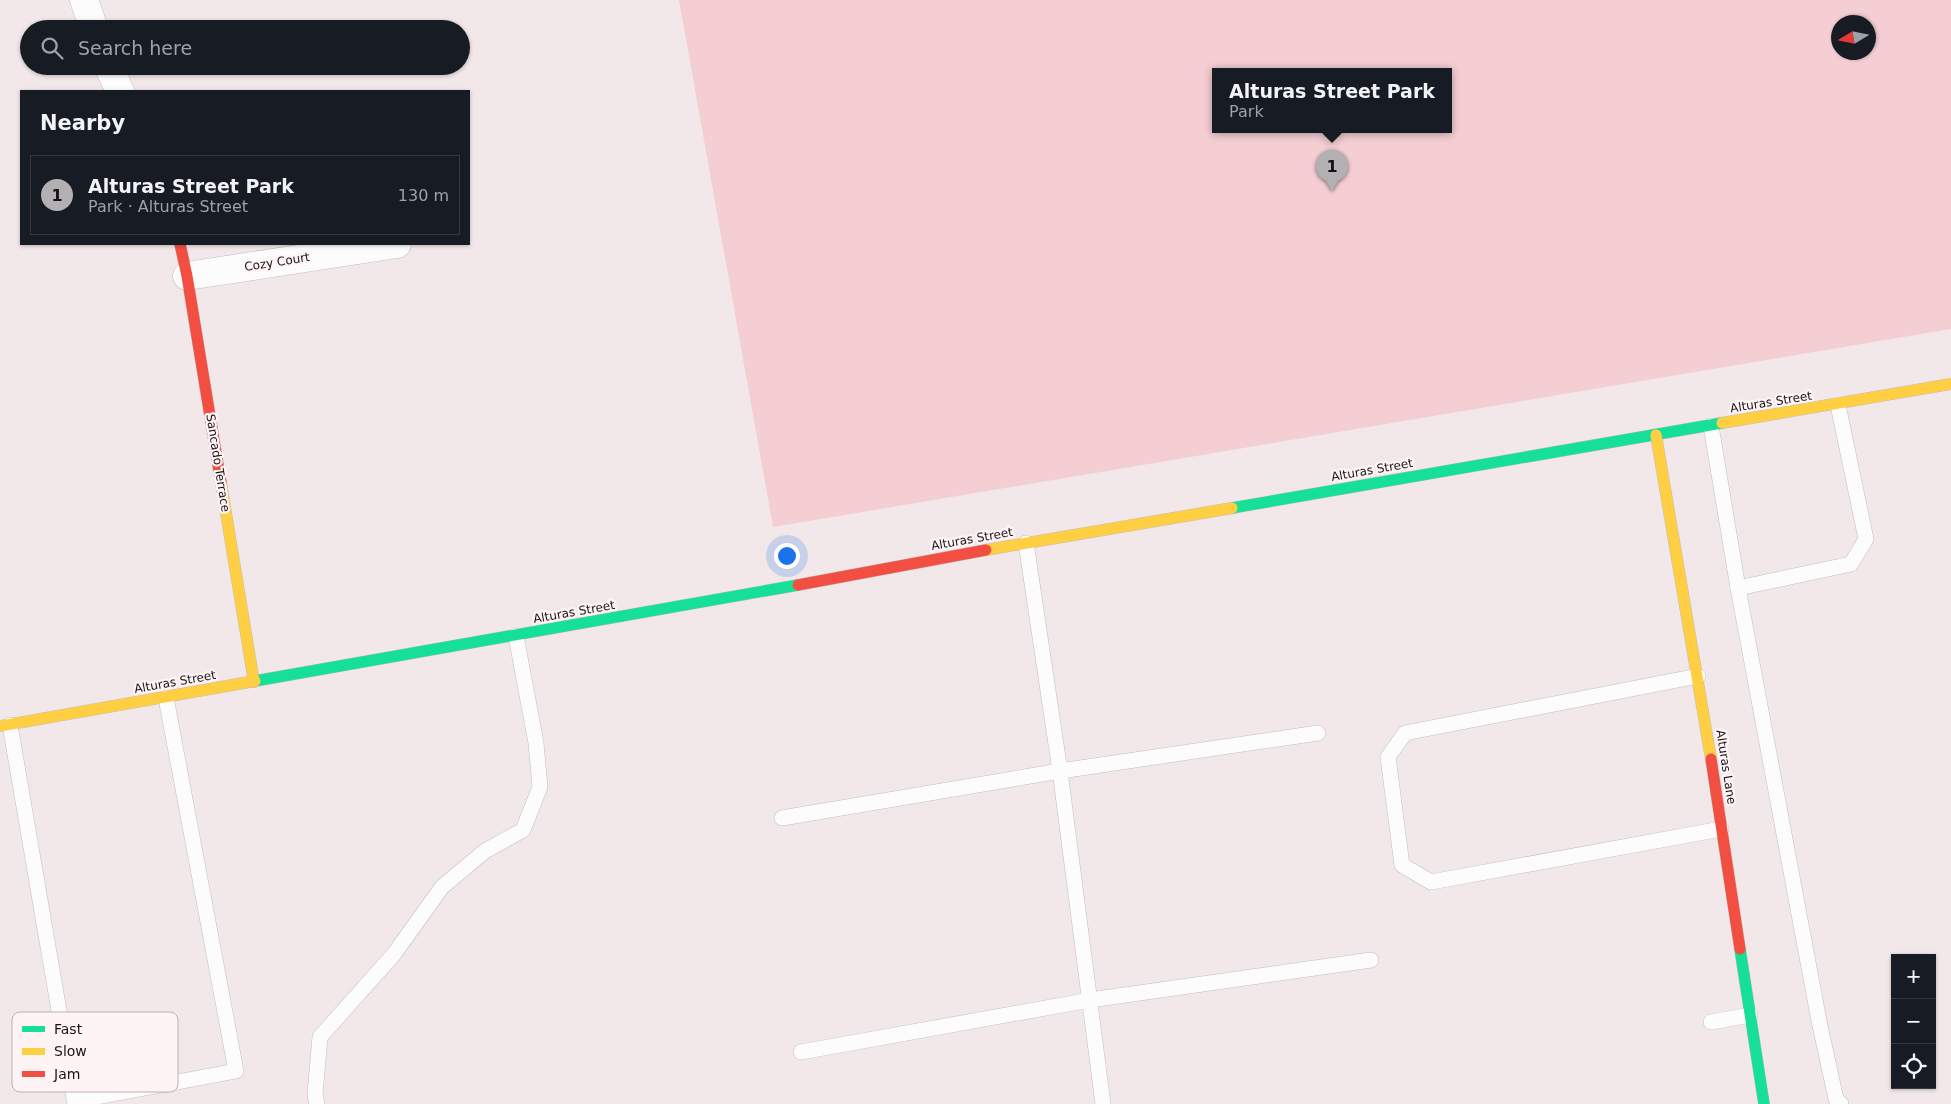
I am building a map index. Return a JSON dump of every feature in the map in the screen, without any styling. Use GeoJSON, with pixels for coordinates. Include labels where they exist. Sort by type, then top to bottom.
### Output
{"type":"FeatureCollection","features":[{"type":"Feature","properties":{"kind":"street"},"geometry":{"type":"LineString","coordinates":[[84,0],[91,20]]}},
{"type":"Feature","properties":{"kind":"street"},"geometry":{"type":"LineString","coordinates":[[112,75],[120,90]]}},
{"type":"Feature","properties":{"kind":"street","name":"Sancado Terrace"},"geometry":{"type":"LineString","coordinates":[[180,245],[187,276],[254,682]]}},
{"type":"Feature","properties":{"kind":"street","name":"Cozy Court"},"geometry":{"type":"LineString","coordinates":[[187,276],[390,245]]}},
{"type":"Feature","properties":{"kind":"street","name":"Alturas Street"},"geometry":{"type":"LineString","coordinates":[[5,726],[516,636],[1026,543],[1838,405],[1951,384]]}},
{"type":"Feature","properties":{"kind":"street","name":"Alturas Lane"},"geometry":{"type":"LineString","coordinates":[[1656,435],[1698,676],[1764,1104]]}},
{"type":"Feature","properties":{"kind":"lane"},"geometry":{"type":"LineString","coordinates":[[1738,588],[1851,564],[1866,540],[1838,405]]}},
{"type":"Feature","properties":{"kind":"lane"},"geometry":{"type":"LineString","coordinates":[[1711,426],[1738,588],[1819,1021],[1836,1099],[1841,1104]]}},
{"type":"Feature","properties":{"kind":"lane"},"geometry":{"type":"LineString","coordinates":[[1026,543],[1060,771],[1103,1104]]}},
{"type":"Feature","properties":{"kind":"lane"},"geometry":{"type":"LineString","coordinates":[[317,1104],[315,1094],[320,1037],[394,954],[442,887],[485,851],[523,830],[540,786],[536,743],[516,636]]}},
{"type":"Feature","properties":{"kind":"lane"},"geometry":{"type":"LineString","coordinates":[[1698,676],[1405,733],[1388,757],[1402,865],[1431,882],[1721,829]]}},
{"type":"Feature","properties":{"kind":"lane"},"geometry":{"type":"LineString","coordinates":[[166,698],[236,1071],[178,1083]]}},
{"type":"Feature","properties":{"kind":"lane"},"geometry":{"type":"LineString","coordinates":[[5,726],[58,1012]]}},
{"type":"Feature","properties":{"kind":"lane"},"geometry":{"type":"LineString","coordinates":[[782,818],[1060,771],[1318,733]]}},
{"type":"Feature","properties":{"kind":"lane"},"geometry":{"type":"LineString","coordinates":[[801,1052],[1090,1000],[1371,960]]}},
{"type":"Feature","properties":{"kind":"lane"},"geometry":{"type":"LineString","coordinates":[[1711,1022],[1750,1015]]}},
{"type":"Feature","properties":{"kind":"lane"},"geometry":{"type":"LineString","coordinates":[[75,1103],[130,1092]]}},
{"type":"Feature","properties":{"kind":"shaded area"},"geometry":{"type":"Polygon","coordinates":[[[679,0],[1951,0],[1951,329],[773,527],[679,0]]]}},
{"type":"Feature","properties":{"kind":"traffic: fast"},"geometry":{"type":"LineString","coordinates":[[1232,508],[1722,423]]}},
{"type":"Feature","properties":{"kind":"traffic: fast"},"geometry":{"type":"LineString","coordinates":[[255,681],[798,585]]}},
{"type":"Feature","properties":{"kind":"traffic: fast"},"geometry":{"type":"LineString","coordinates":[[1740,949],[1764,1104]]}},
{"type":"Feature","properties":{"kind":"traffic: slow"},"geometry":{"type":"LineString","coordinates":[[1722,423],[1951,384]]}},
{"type":"Feature","properties":{"kind":"traffic: slow"},"geometry":{"type":"LineString","coordinates":[[1656,435],[1711,759]]}},
{"type":"Feature","properties":{"kind":"traffic: slow"},"geometry":{"type":"LineString","coordinates":[[221,483],[254,682]]}},
{"type":"Feature","properties":{"kind":"traffic: slow"},"geometry":{"type":"LineString","coordinates":[[986,550],[1232,508]]}},
{"type":"Feature","properties":{"kind":"traffic: slow"},"geometry":{"type":"LineString","coordinates":[[0,726],[255,681]]}},
{"type":"Feature","properties":{"kind":"traffic: jam"},"geometry":{"type":"LineString","coordinates":[[180,245],[221,483]]}},
{"type":"Feature","properties":{"kind":"traffic: jam"},"geometry":{"type":"LineString","coordinates":[[798,585],[986,550]]}},
{"type":"Feature","properties":{"kind":"traffic: jam"},"geometry":{"type":"LineString","coordinates":[[1711,759],[1740,949]]}},
{"type":"Feature","properties":{"kind":"place","name":"Alturas Street Park"},"geometry":{"type":"Point","coordinates":[1332,191]}}]}
